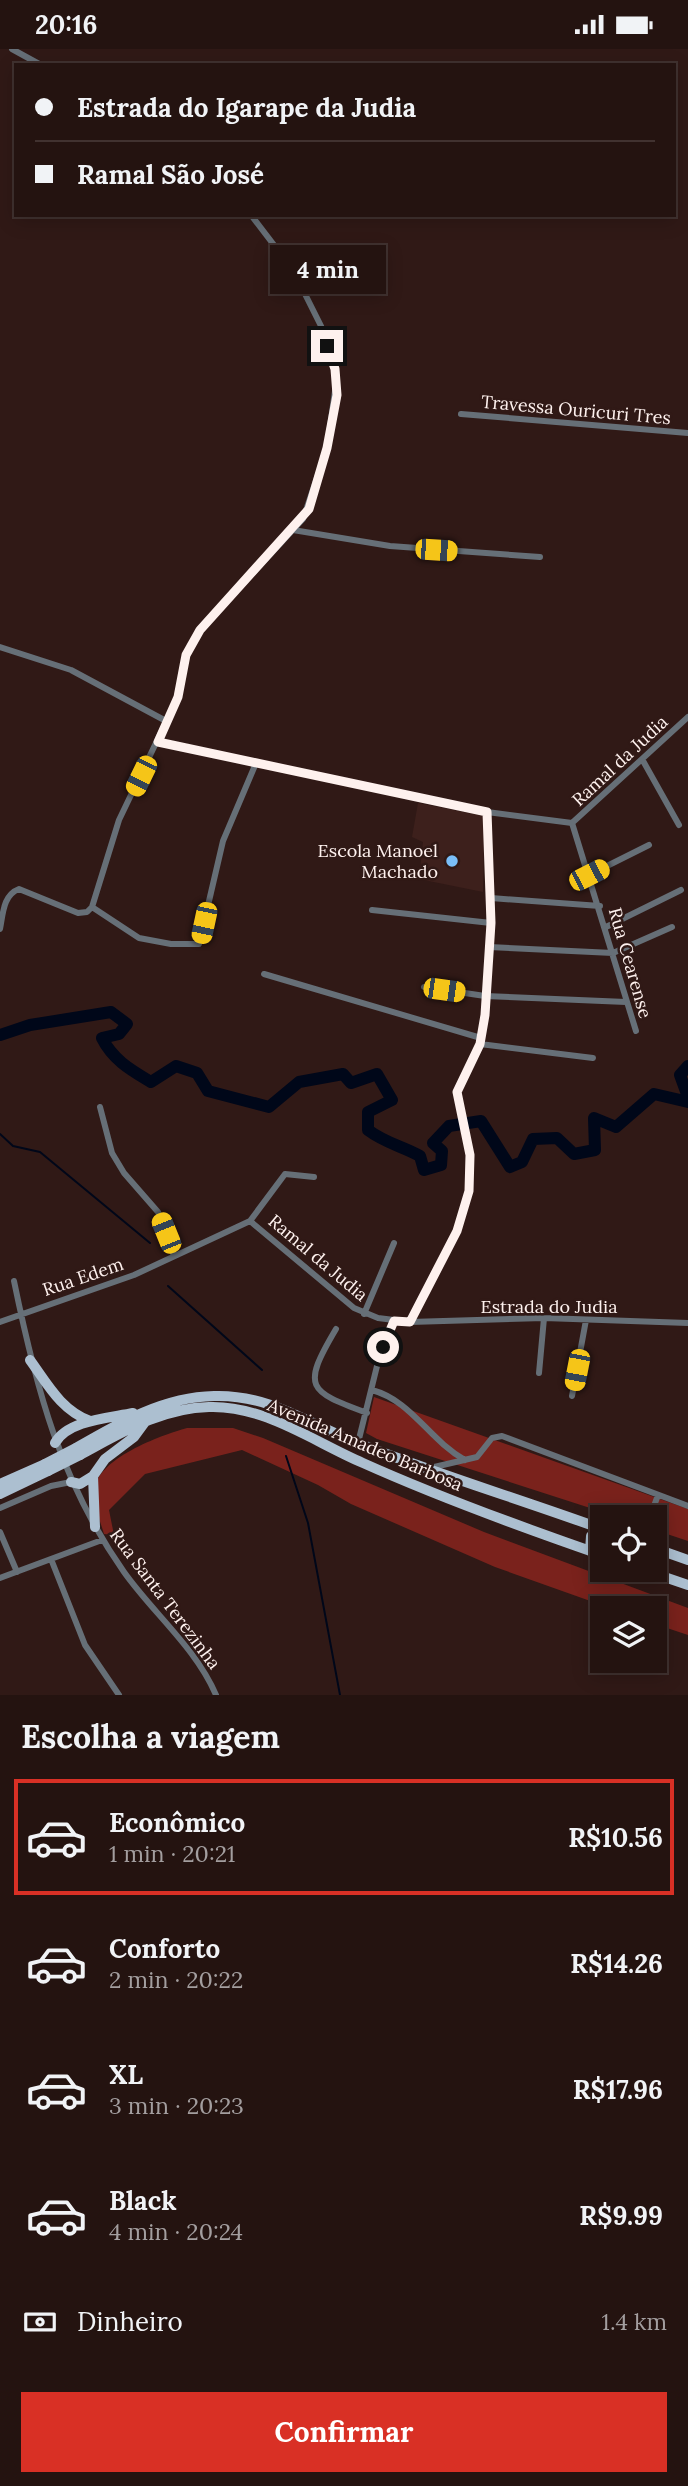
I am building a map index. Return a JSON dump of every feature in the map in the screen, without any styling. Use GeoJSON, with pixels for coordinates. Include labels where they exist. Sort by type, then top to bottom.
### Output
{"type":"FeatureCollection","features":[{"type":"Feature","properties":{"kind":"main road"},"geometry":{"type":"LineString","coordinates":[[30,1360],[60,1402],[69,1411],[90,1422]]}},
{"type":"Feature","properties":{"kind":"main road","name":"Avenida Amadeo Barbosa"},"geometry":{"type":"LineString","coordinates":[[1,1490],[47,1468],[148,1410],[199,1397],[239,1397],[291,1412],[358,1443],[590,1524]]}},
{"type":"Feature","properties":{"kind":"main road","name":"Avenida Amadeo Barbosa"},"geometry":{"type":"LineString","coordinates":[[78,1451],[145,1422],[193,1408],[246,1411],[275,1420],[363,1463],[483,1513],[590,1551]]}},
{"type":"Feature","properties":{"kind":"main road"},"geometry":{"type":"LineString","coordinates":[[55,1443],[61,1434],[90,1422],[148,1410]]}},
{"type":"Feature","properties":{"kind":"main road"},"geometry":{"type":"LineString","coordinates":[[71,1482],[80,1483],[93,1476],[105,1459],[134,1437],[145,1422]]}},
{"type":"Feature","properties":{"kind":"main road"},"geometry":{"type":"LineString","coordinates":[[93,1476],[95,1527]]}},
{"type":"Feature","properties":{"kind":"main road"},"geometry":{"type":"LineString","coordinates":[[667,1553],[688,1560]]}},
{"type":"Feature","properties":{"kind":"main road"},"geometry":{"type":"LineString","coordinates":[[667,1578],[688,1585]]}},
{"type":"Feature","properties":{"kind":"street"},"geometry":{"type":"LineString","coordinates":[[12,49],[37,63]]}},
{"type":"Feature","properties":{"kind":"street"},"geometry":{"type":"LineString","coordinates":[[0,929],[5,904],[14,890],[19,889],[83,913],[92,907],[119,820],[178,697],[186,655],[200,630],[293,530],[309,509],[319,479],[337,395],[337,377],[312,303],[293,270],[253,217]]}},
{"type":"Feature","properties":{"kind":"street","name":"Travessa Ouricuri Tres"},"geometry":{"type":"LineString","coordinates":[[461,414],[688,433]]}},
{"type":"Feature","properties":{"kind":"street"},"geometry":{"type":"LineString","coordinates":[[293,530],[390,546],[540,557]]}},
{"type":"Feature","properties":{"kind":"street"},"geometry":{"type":"LineString","coordinates":[[0,647],[72,670],[166,721]]}},
{"type":"Feature","properties":{"kind":"street","name":"Ramal da Judia"},"geometry":{"type":"LineString","coordinates":[[158,742],[487,812],[572,823],[688,717]]}},
{"type":"Feature","properties":{"kind":"street"},"geometry":{"type":"LineString","coordinates":[[642,759],[679,825]]}},
{"type":"Feature","properties":{"kind":"street"},"geometry":{"type":"LineString","coordinates":[[92,907],[139,938],[197,945],[223,841],[256,763]]}},
{"type":"Feature","properties":{"kind":"street"},"geometry":{"type":"LineString","coordinates":[[410,1322],[462,1221],[471,1176],[470,1155],[458,1105],[458,1084],[480,1041],[485,996],[491,923],[487,812]]}},
{"type":"Feature","properties":{"kind":"street","name":"Rua Cearense"},"geometry":{"type":"LineString","coordinates":[[572,823],[600,906],[636,1031]]}},
{"type":"Feature","properties":{"kind":"street"},"geometry":{"type":"LineString","coordinates":[[589,875],[649,845]]}},
{"type":"Feature","properties":{"kind":"street"},"geometry":{"type":"LineString","coordinates":[[606,927],[681,890]]}},
{"type":"Feature","properties":{"kind":"street"},"geometry":{"type":"LineString","coordinates":[[491,898],[600,906]]}},
{"type":"Feature","properties":{"kind":"street"},"geometry":{"type":"LineString","coordinates":[[372,910],[491,923]]}},
{"type":"Feature","properties":{"kind":"street"},"geometry":{"type":"LineString","coordinates":[[489,947],[613,953],[672,927]]}},
{"type":"Feature","properties":{"kind":"street"},"geometry":{"type":"LineString","coordinates":[[264,974],[480,1041],[593,1058]]}},
{"type":"Feature","properties":{"kind":"street"},"geometry":{"type":"LineString","coordinates":[[424,987],[485,996],[626,1002]]}},
{"type":"Feature","properties":{"kind":"street"},"geometry":{"type":"LineString","coordinates":[[100,1107],[112,1153],[124,1173],[158,1212],[174,1256]]}},
{"type":"Feature","properties":{"kind":"street"},"geometry":{"type":"LineString","coordinates":[[250,1221],[285,1174],[314,1177]]}},
{"type":"Feature","properties":{"kind":"street","name":"Ramal da Judia"},"geometry":{"type":"LineString","coordinates":[[250,1221],[263,1229],[333,1293],[364,1314],[410,1322]]}},
{"type":"Feature","properties":{"kind":"street","name":"Rua Edem"},"geometry":{"type":"LineString","coordinates":[[0,1322],[134,1275],[250,1221]]}},
{"type":"Feature","properties":{"kind":"street"},"geometry":{"type":"LineString","coordinates":[[364,1314],[394,1243]]}},
{"type":"Feature","properties":{"kind":"street","name":"Rua Santa Terezinha"},"geometry":{"type":"LineString","coordinates":[[14,1281],[30,1360],[55,1443],[71,1482],[102,1540],[209,1679],[216,1695]]}},
{"type":"Feature","properties":{"kind":"street"},"geometry":{"type":"LineString","coordinates":[[539,1373],[544,1318]]}},
{"type":"Feature","properties":{"kind":"street","name":"Estrada do Judia"},"geometry":{"type":"LineString","coordinates":[[410,1322],[544,1318],[688,1323]]}},
{"type":"Feature","properties":{"kind":"street"},"geometry":{"type":"LineString","coordinates":[[572,1396],[586,1320]]}},
{"type":"Feature","properties":{"kind":"street"},"geometry":{"type":"LineString","coordinates":[[358,1443],[394,1321]]}},
{"type":"Feature","properties":{"kind":"street"},"geometry":{"type":"LineString","coordinates":[[336,1329],[320,1359],[317,1389],[325,1397],[367,1413]]}},
{"type":"Feature","properties":{"kind":"street"},"geometry":{"type":"LineString","coordinates":[[372,1390],[397,1398],[443,1447],[465,1460]]}},
{"type":"Feature","properties":{"kind":"street"},"geometry":{"type":"LineString","coordinates":[[429,1468],[477,1457],[492,1438],[502,1436],[688,1506]]}},
{"type":"Feature","properties":{"kind":"street"},"geometry":{"type":"LineString","coordinates":[[0,1508],[51,1486],[71,1482]]}},
{"type":"Feature","properties":{"kind":"street"},"geometry":{"type":"LineString","coordinates":[[654,1505],[658,1495]]}},
{"type":"Feature","properties":{"kind":"street"},"geometry":{"type":"LineString","coordinates":[[0,1532],[18,1572]]}},
{"type":"Feature","properties":{"kind":"street"},"geometry":{"type":"LineString","coordinates":[[0,1578],[102,1540]]}},
{"type":"Feature","properties":{"kind":"street"},"geometry":{"type":"LineString","coordinates":[[51,1559],[85,1646],[118,1695]]}},
{"type":"Feature","properties":{"kind":"shaded area","name":"Escola Manoel Machado"},"geometry":{"type":"Polygon","coordinates":[[[418,803],[484,816],[483,892],[419,879],[423,842],[412,837],[418,803]]]}},
{"type":"Feature","properties":{"kind":"shaded area"},"geometry":{"type":"Polygon","coordinates":[[[374,1397],[688,1509],[688,1541],[667,1534],[667,1505],[590,1505],[590,1508],[377,1439],[366,1433],[374,1397]]]}},
{"type":"Feature","properties":{"kind":"shaded area"},"geometry":{"type":"Polygon","coordinates":[[[187,1428],[233,1428],[263,1438],[484,1532],[590,1571],[590,1582],[618,1582],[656,1596],[590,1596],[590,1601],[495,1567],[351,1504],[318,1485],[242,1450],[145,1474],[109,1510],[114,1535],[104,1534],[94,1491],[98,1479],[117,1459],[162,1436],[187,1428]]]}},
{"type":"Feature","properties":{"kind":"shaded area"},"geometry":{"type":"Polygon","coordinates":[[[667,1600],[688,1608],[688,1635],[667,1628],[667,1600]]]}},
{"type":"Feature","properties":{"kind":"waterway"},"geometry":{"type":"LineString","coordinates":[[0,1035],[30,1025],[111,1012],[127,1024],[119,1034],[102,1038],[117,1058],[144,1078],[151,1082],[176,1066],[197,1073],[208,1091],[269,1107],[299,1082],[343,1074],[351,1083],[377,1074],[392,1100],[368,1112],[368,1130],[420,1156],[424,1170],[441,1165],[442,1151],[433,1143],[449,1126],[481,1121],[510,1167],[522,1162],[533,1139],[557,1138],[574,1154],[595,1150],[594,1118],[616,1127],[654,1094],[688,1102]]}},
{"type":"Feature","properties":{"kind":"waterway"},"geometry":{"type":"LineString","coordinates":[[688,1066],[680,1075],[688,1097]]}},
{"type":"Feature","properties":{"kind":"waterway"},"geometry":{"type":"LineString","coordinates":[[0,1134],[13,1146],[40,1152],[150,1243]]}},
{"type":"Feature","properties":{"kind":"waterway"},"geometry":{"type":"LineString","coordinates":[[168,1286],[262,1370]]}},
{"type":"Feature","properties":{"kind":"waterway"},"geometry":{"type":"LineString","coordinates":[[286,1456],[308,1523],[340,1695]]}},
{"type":"Feature","properties":{"kind":"place","name":"Escola Manoel Machado"},"geometry":{"type":"Point","coordinates":[452,861]}},
{"type":"Feature","properties":{"kind":"route"},"geometry":{"type":"LineString","coordinates":[[327,346],[337,377],[337,395],[327,448],[309,509],[303,519],[200,630],[186,655],[178,697],[158,742],[487,812],[491,923],[485,1015],[480,1044],[458,1084],[457,1092],[470,1155],[471,1176],[466,1209],[410,1322],[394,1321],[383,1347]]}}]}
